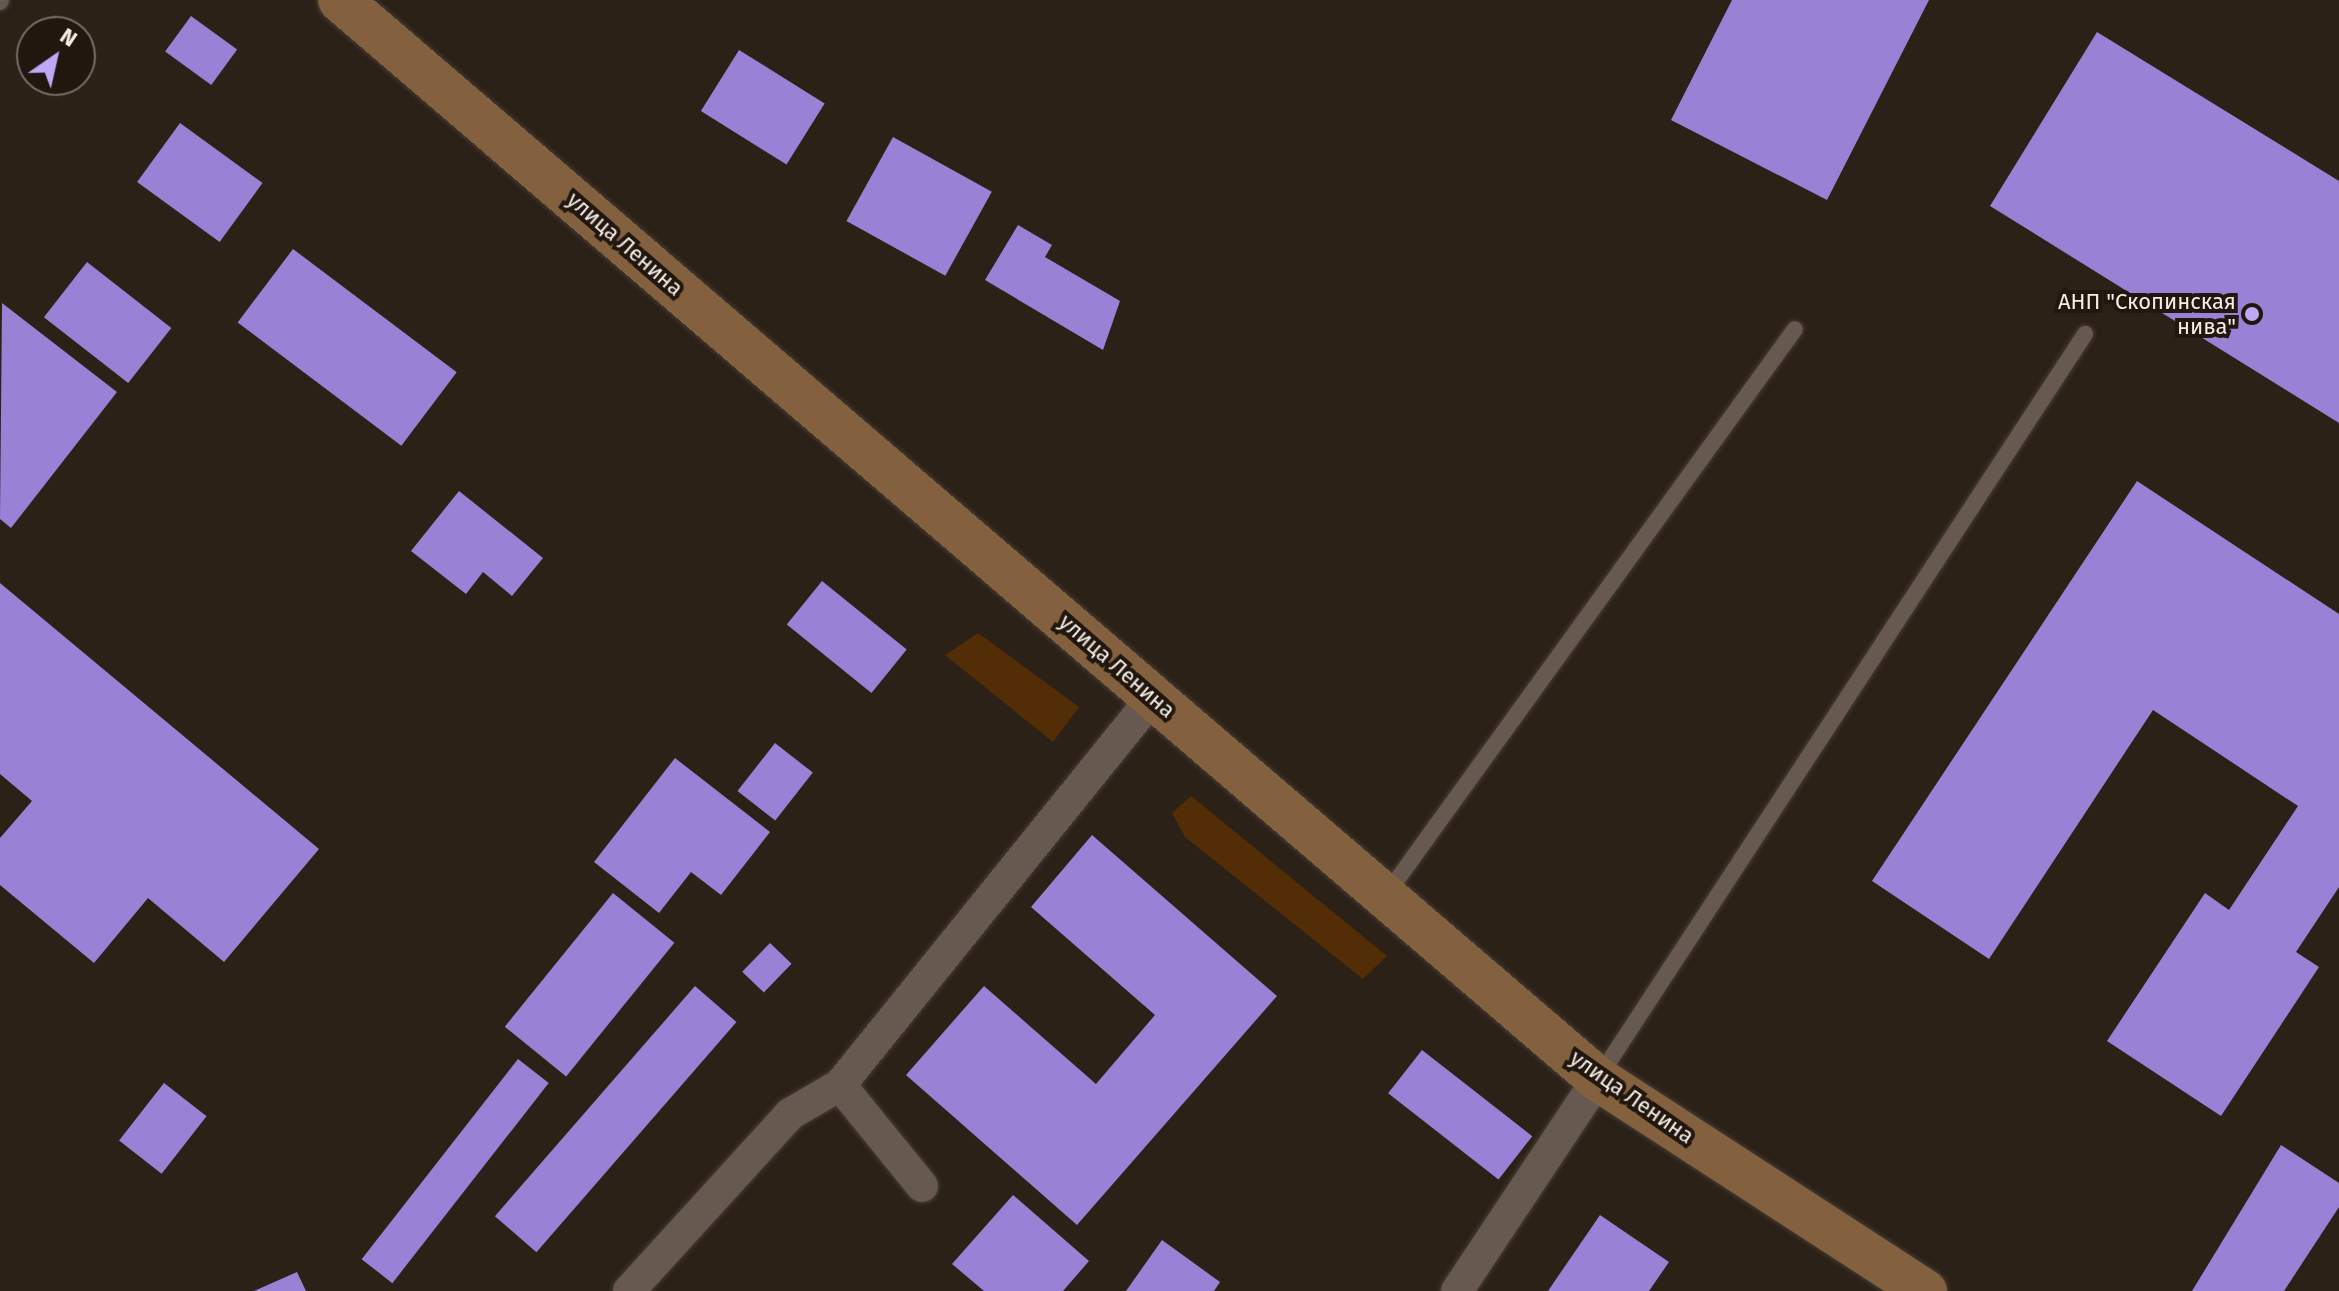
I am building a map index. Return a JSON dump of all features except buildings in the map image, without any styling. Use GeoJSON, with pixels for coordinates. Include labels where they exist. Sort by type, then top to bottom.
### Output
{"type":"FeatureCollection","features":[{"type":"Feature","properties":{"kind":"street","name":"улица Ленина"},"geometry":{"type":"LineString","coordinates":[[340,0],[1598,1079],[1925,1291]]}},
{"type":"Feature","properties":{"kind":"street"},"geometry":{"type":"LineString","coordinates":[[629,1291],[790,1114],[840,1085],[1153,697]]}},
{"type":"Feature","properties":{"kind":"street"},"geometry":{"type":"LineString","coordinates":[[1457,1291],[1598,1079]]}},
{"type":"Feature","properties":{"kind":"street"},"geometry":{"type":"LineString","coordinates":[[840,1085],[922,1186]]}},
{"type":"Feature","properties":{"kind":"lane"},"geometry":{"type":"LineString","coordinates":[[1385,896],[1795,329]]}},
{"type":"Feature","properties":{"kind":"lane"},"geometry":{"type":"LineString","coordinates":[[1598,1079],[2085,334]]}},
{"type":"Feature","properties":{"kind":"shaded area"},"geometry":{"type":"Polygon","coordinates":[[[978,633],[1079,707],[1053,742],[945,655],[978,633]]]}},
{"type":"Feature","properties":{"kind":"shaded area"},"geometry":{"type":"Polygon","coordinates":[[[1191,796],[1387,956],[1363,979],[1185,837],[1172,813],[1191,796]]]}},
{"type":"Feature","properties":{"kind":"place","name":"АНП \"Скопинская нива\""},"geometry":{"type":"Point","coordinates":[2252,314]}}]}
